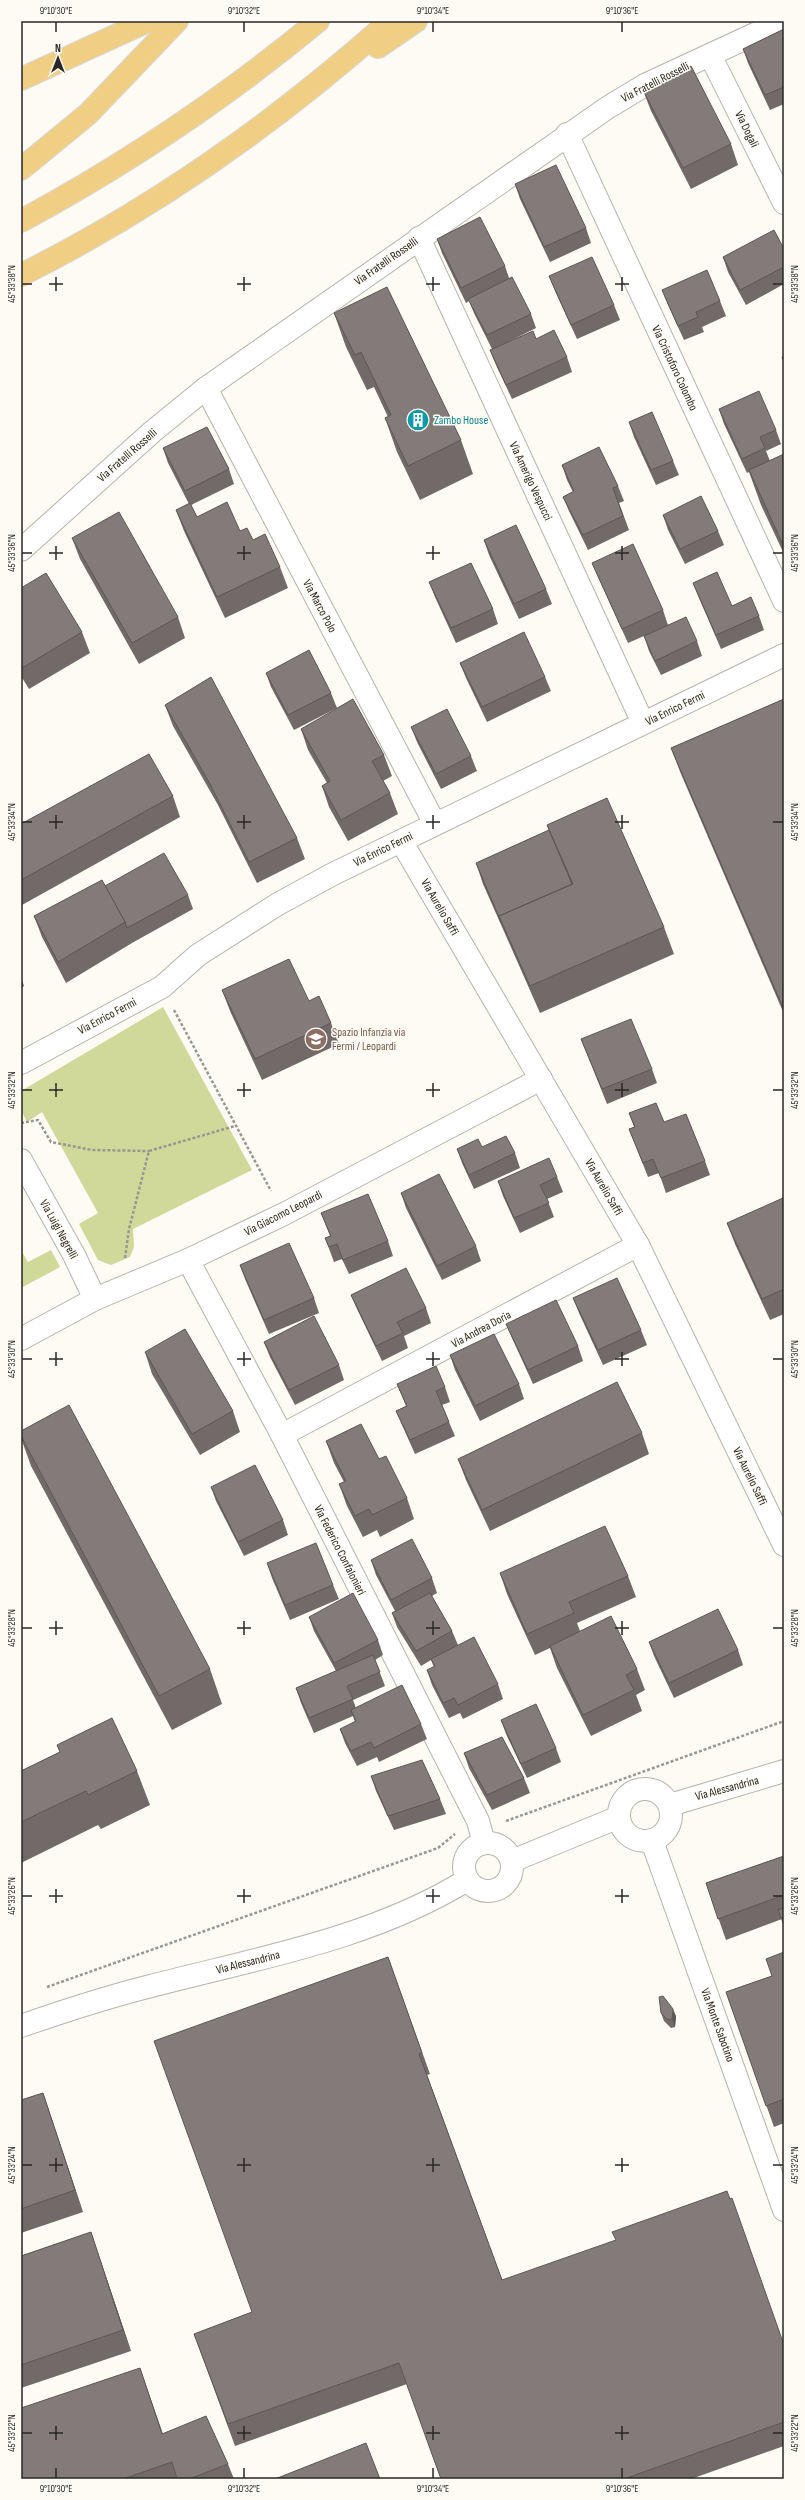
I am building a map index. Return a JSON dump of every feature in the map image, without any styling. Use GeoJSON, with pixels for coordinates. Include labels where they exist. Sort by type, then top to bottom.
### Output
{"type":"FeatureCollection","features":[{"type":"Feature","properties":{"kind":"highway"},"geometry":{"type":"LineString","coordinates":[[21,78],[148,21]]}},
{"type":"Feature","properties":{"kind":"highway"},"geometry":{"type":"LineString","coordinates":[[21,169],[88,114],[177,21]]}},
{"type":"Feature","properties":{"kind":"highway"},"geometry":{"type":"LineString","coordinates":[[21,221],[80,190],[151,146],[213,103],[318,21]]}},
{"type":"Feature","properties":{"kind":"highway"},"geometry":{"type":"LineString","coordinates":[[242,141],[321,79],[390,21]]}},
{"type":"Feature","properties":{"kind":"highway"},"geometry":{"type":"LineString","coordinates":[[21,275],[61,255],[154,200],[416,21]]}},
{"type":"Feature","properties":{"kind":"street","name":"Via Fratelli Rosselli"},"geometry":{"type":"LineString","coordinates":[[21,550],[152,432],[206,388],[567,134],[645,84],[783,21]]}},
{"type":"Feature","properties":{"kind":"street","name":"Via Dogali"},"geometry":{"type":"LineString","coordinates":[[710,55],[784,203]]}},
{"type":"Feature","properties":{"kind":"street","name":"Via Cristoforo Colombo"},"geometry":{"type":"LineString","coordinates":[[567,134],[784,601]]}},
{"type":"Feature","properties":{"kind":"street","name":"Via Amerigo Vespucci"},"geometry":{"type":"LineString","coordinates":[[419,238],[643,723]]}},
{"type":"Feature","properties":{"kind":"street","name":"Via Marco Polo"},"geometry":{"type":"LineString","coordinates":[[206,388],[435,824]]}},
{"type":"Feature","properties":{"kind":"street","name":"Via Enrico Fermi"},"geometry":{"type":"LineString","coordinates":[[21,1063],[162,987],[198,955],[278,904],[332,874],[784,655]]}},
{"type":"Feature","properties":{"kind":"street","name":"Via Aurelio Saffi"},"geometry":{"type":"LineString","coordinates":[[401,841],[638,1246],[784,1545]]}},
{"type":"Feature","properties":{"kind":"street","name":"Via Giacomo Leopardi"},"geometry":{"type":"LineString","coordinates":[[21,1338],[95,1299],[188,1260],[284,1214],[541,1079]]}},
{"type":"Feature","properties":{"kind":"street","name":"Via Luigi Negrelli"},"geometry":{"type":"LineString","coordinates":[[21,1160],[74,1255],[95,1299]]}},
{"type":"Feature","properties":{"kind":"street","name":"Via Andrea Doria"},"geometry":{"type":"LineString","coordinates":[[282,1435],[638,1246]]}},
{"type":"Feature","properties":{"kind":"street","name":"Via Federico Confalonieri"},"geometry":{"type":"LineString","coordinates":[[188,1260],[282,1435],[478,1821],[484,1843]]}},
{"type":"Feature","properties":{"kind":"street","name":"Via Alessandrina"},"geometry":{"type":"LineString","coordinates":[[670,1805],[784,1771]]}},
{"type":"Feature","properties":{"kind":"street"},"geometry":{"type":"LineString","coordinates":[[651,1789],[665,1798],[670,1805],[672,1814],[669,1827],[660,1837],[652,1841],[634,1839],[626,1834],[621,1827],[619,1817],[623,1802],[635,1791],[651,1789]]}},
{"type":"Feature","properties":{"kind":"street"},"geometry":{"type":"LineString","coordinates":[[512,1861],[619,1817]]}},
{"type":"Feature","properties":{"kind":"street","name":"Via Monte Sabotino"},"geometry":{"type":"LineString","coordinates":[[652,1841],[784,2210]]}},
{"type":"Feature","properties":{"kind":"street"},"geometry":{"type":"LineString","coordinates":[[484,1843],[499,1844],[505,1849],[512,1861],[510,1878],[498,1890],[481,1890],[467,1880],[464,1868],[465,1857],[476,1845],[484,1843]]}},
{"type":"Feature","properties":{"kind":"street","name":"Via Alessandrina"},"geometry":{"type":"LineString","coordinates":[[21,2026],[149,1986],[296,1950],[338,1938],[411,1909],[467,1880]]}},
{"type":"Feature","properties":{"kind":"path"},"geometry":{"type":"LineString","coordinates":[[162,987],[235,1126],[284,1214]]}},
{"type":"Feature","properties":{"kind":"path"},"geometry":{"type":"LineString","coordinates":[[21,1124],[38,1120],[51,1142],[92,1150],[149,1151],[235,1126]]}},
{"type":"Feature","properties":{"kind":"path"},"geometry":{"type":"LineString","coordinates":[[133,1284],[125,1257],[129,1229],[149,1151]]}},
{"type":"Feature","properties":{"kind":"path"},"geometry":{"type":"LineString","coordinates":[[43,1989],[438,1848],[449,1841],[461,1828],[478,1821],[506,1821],[784,1721]]}},
{"type":"Feature","properties":{"kind":"green space"},"geometry":{"type":"Polygon","coordinates":[[[163,1007],[252,1170],[133,1229],[134,1247],[130,1257],[111,1265],[98,1260],[79,1224],[98,1213],[42,1112],[27,1122],[21,1110],[21,1091],[163,1007]]]}},
{"type":"Feature","properties":{"kind":"green space"},"geometry":{"type":"Polygon","coordinates":[[[21,1250],[28,1262],[51,1250],[60,1267],[21,1288],[21,1250]]]}},
{"type":"Feature","properties":{"kind":"building"},"geometry":{"type":"Polygon","coordinates":[[[784,29],[784,87],[765,95],[743,49],[784,29]]]}},
{"type":"Feature","properties":{"kind":"building"},"geometry":{"type":"Polygon","coordinates":[[[691,66],[731,144],[683,168],[643,90],[691,66]]]}},
{"type":"Feature","properties":{"kind":"building"},"geometry":{"type":"Polygon","coordinates":[[[556,165],[586,228],[544,247],[515,184],[556,165]]]}},
{"type":"Feature","properties":{"kind":"building"},"geometry":{"type":"Polygon","coordinates":[[[480,217],[505,266],[461,288],[437,239],[480,217]]]}},
{"type":"Feature","properties":{"kind":"building"},"geometry":{"type":"Polygon","coordinates":[[[774,230],[784,249],[784,267],[740,290],[723,257],[774,230]]]}},
{"type":"Feature","properties":{"kind":"building"},"geometry":{"type":"Polygon","coordinates":[[[592,257],[614,305],[571,325],[549,276],[592,257]]]}},
{"type":"Feature","properties":{"kind":"building"},"geometry":{"type":"Polygon","coordinates":[[[707,270],[720,301],[696,312],[698,317],[678,326],[662,290],[707,270]]]}},
{"type":"Feature","properties":{"kind":"building"},"geometry":{"type":"Polygon","coordinates":[[[512,277],[531,314],[487,335],[468,299],[512,277]]]}},
{"type":"Feature","properties":{"kind":"building","name":"Zambo House"},"geometry":{"type":"Polygon","coordinates":[[[387,287],[461,440],[408,466],[385,418],[391,415],[361,352],[355,355],[334,313],[387,287]]]}},
{"type":"Feature","properties":{"kind":"building"},"geometry":{"type":"Polygon","coordinates":[[[554,330],[567,357],[506,385],[490,350],[533,331],[536,339],[554,330]]]}},
{"type":"Feature","properties":{"kind":"building"},"geometry":{"type":"Polygon","coordinates":[[[759,391],[776,430],[760,437],[765,448],[742,459],[719,409],[759,391]]]}},
{"type":"Feature","properties":{"kind":"building"},"geometry":{"type":"Polygon","coordinates":[[[652,412],[673,461],[651,470],[629,422],[652,412]]]}},
{"type":"Feature","properties":{"kind":"building"},"geometry":{"type":"Polygon","coordinates":[[[207,427],[229,469],[185,491],[163,448],[207,427]]]}},
{"type":"Feature","properties":{"kind":"building"},"geometry":{"type":"Polygon","coordinates":[[[599,447],[618,486],[613,488],[623,516],[583,535],[563,497],[574,491],[562,465],[599,447]]]}},
{"type":"Feature","properties":{"kind":"building"},"geometry":{"type":"Polygon","coordinates":[[[784,454],[784,547],[749,470],[784,454]]]}},
{"type":"Feature","properties":{"kind":"building"},"geometry":{"type":"Polygon","coordinates":[[[701,496],[718,531],[680,549],[663,515],[701,496]]]}},
{"type":"Feature","properties":{"kind":"building"},"geometry":{"type":"Polygon","coordinates":[[[227,502],[240,531],[247,528],[253,540],[265,534],[280,567],[217,597],[176,510],[190,503],[197,517],[227,502]]]}},
{"type":"Feature","properties":{"kind":"building"},"geometry":{"type":"Polygon","coordinates":[[[119,512],[178,617],[132,643],[72,538],[119,512]]]}},
{"type":"Feature","properties":{"kind":"building"},"geometry":{"type":"Polygon","coordinates":[[[516,525],[546,589],[514,604],[484,540],[516,525]]]}},
{"type":"Feature","properties":{"kind":"building"},"geometry":{"type":"Polygon","coordinates":[[[633,544],[663,610],[622,629],[592,563],[633,544]]]}},
{"type":"Feature","properties":{"kind":"building"},"geometry":{"type":"Polygon","coordinates":[[[471,563],[493,609],[451,628],[429,582],[471,563]]]}},
{"type":"Feature","properties":{"kind":"building"},"geometry":{"type":"Polygon","coordinates":[[[717,572],[732,606],[751,597],[759,616],[716,635],[693,583],[717,572]]]}},
{"type":"Feature","properties":{"kind":"building"},"geometry":{"type":"Polygon","coordinates":[[[46,573],[82,632],[22,668],[21,588],[46,573]]]}},
{"type":"Feature","properties":{"kind":"building"},"geometry":{"type":"Polygon","coordinates":[[[686,617],[697,641],[655,661],[644,636],[686,617]]]}},
{"type":"Feature","properties":{"kind":"building"},"geometry":{"type":"Polygon","coordinates":[[[524,632],[545,677],[482,707],[460,663],[524,632]]]}},
{"type":"Feature","properties":{"kind":"building"},"geometry":{"type":"Polygon","coordinates":[[[309,650],[331,693],[288,715],[266,673],[309,650]]]}},
{"type":"Feature","properties":{"kind":"building"},"geometry":{"type":"Polygon","coordinates":[[[211,677],[297,838],[249,862],[210,784],[165,705],[211,677]]]}},
{"type":"Feature","properties":{"kind":"building"},"geometry":{"type":"Polygon","coordinates":[[[353,699],[384,755],[372,761],[390,793],[341,820],[322,786],[330,781],[301,729],[353,699]]]}},
{"type":"Feature","properties":{"kind":"building"},"geometry":{"type":"Polygon","coordinates":[[[784,699],[784,1010],[671,748],[784,699]]]}},
{"type":"Feature","properties":{"kind":"building"},"geometry":{"type":"Polygon","coordinates":[[[447,709],[471,756],[436,774],[411,727],[447,709]]]}},
{"type":"Feature","properties":{"kind":"building"},"geometry":{"type":"Polygon","coordinates":[[[149,754],[173,796],[21,880],[21,824],[149,754]]]}},
{"type":"Feature","properties":{"kind":"building"},"geometry":{"type":"Polygon","coordinates":[[[607,798],[664,927],[530,986],[499,916],[573,884],[547,825],[607,798]]]}},
{"type":"Feature","properties":{"kind":"building"},"geometry":{"type":"Polygon","coordinates":[[[549,830],[572,884],[499,916],[501,922],[476,863],[549,830]]]}},
{"type":"Feature","properties":{"kind":"building"},"geometry":{"type":"Polygon","coordinates":[[[164,853],[188,895],[127,928],[105,886],[164,853]]]}},
{"type":"Feature","properties":{"kind":"building"},"geometry":{"type":"Polygon","coordinates":[[[102,880],[125,922],[58,962],[34,916],[102,880]]]}},
{"type":"Feature","properties":{"kind":"building"},"geometry":{"type":"Polygon","coordinates":[[[289,959],[309,1001],[319,996],[331,1023],[255,1059],[222,990],[289,959]]]}},
{"type":"Feature","properties":{"kind":"building"},"geometry":{"type":"Polygon","coordinates":[[[631,1019],[652,1069],[602,1089],[581,1039],[631,1019]]]}},
{"type":"Feature","properties":{"kind":"building"},"geometry":{"type":"Polygon","coordinates":[[[656,1103],[664,1122],[686,1114],[705,1161],[661,1178],[653,1159],[643,1163],[629,1129],[635,1127],[629,1113],[656,1103]]]}},
{"type":"Feature","properties":{"kind":"building"},"geometry":{"type":"Polygon","coordinates":[[[506,1136],[515,1153],[469,1175],[457,1149],[478,1139],[482,1147],[506,1136]]]}},
{"type":"Feature","properties":{"kind":"building"},"geometry":{"type":"Polygon","coordinates":[[[549,1158],[557,1177],[540,1185],[549,1203],[514,1218],[498,1181],[549,1158]]]}},
{"type":"Feature","properties":{"kind":"building"},"geometry":{"type":"Polygon","coordinates":[[[439,1174],[476,1246],[437,1266],[401,1193],[439,1174]]]}},
{"type":"Feature","properties":{"kind":"building"},"geometry":{"type":"Polygon","coordinates":[[[368,1194],[388,1241],[343,1260],[337,1244],[329,1247],[325,1238],[331,1236],[321,1213],[368,1194]]]}},
{"type":"Feature","properties":{"kind":"building"},"geometry":{"type":"Polygon","coordinates":[[[783,1198],[784,1289],[762,1299],[727,1223],[783,1198]]]}},
{"type":"Feature","properties":{"kind":"building"},"geometry":{"type":"Polygon","coordinates":[[[289,1243],[314,1298],[264,1320],[240,1265],[289,1243]]]}},
{"type":"Feature","properties":{"kind":"building"},"geometry":{"type":"Polygon","coordinates":[[[406,1268],[426,1308],[397,1322],[403,1333],[376,1346],[351,1295],[406,1268]]]}},
{"type":"Feature","properties":{"kind":"building"},"geometry":{"type":"Polygon","coordinates":[[[617,1278],[641,1330],[598,1350],[573,1298],[617,1278]]]}},
{"type":"Feature","properties":{"kind":"building"},"geometry":{"type":"Polygon","coordinates":[[[556,1300],[578,1346],[528,1370],[506,1324],[556,1300]]]}},
{"type":"Feature","properties":{"kind":"building"},"geometry":{"type":"Polygon","coordinates":[[[314,1316],[339,1365],[289,1390],[264,1342],[314,1316]]]}},
{"type":"Feature","properties":{"kind":"building"},"geometry":{"type":"Polygon","coordinates":[[[185,1329],[233,1411],[192,1434],[145,1352],[185,1329]]]}},
{"type":"Feature","properties":{"kind":"building"},"geometry":{"type":"Polygon","coordinates":[[[494,1334],[519,1384],[475,1406],[450,1355],[494,1334]]]}},
{"type":"Feature","properties":{"kind":"building"},"geometry":{"type":"Polygon","coordinates":[[[436,1366],[445,1387],[436,1391],[449,1422],[410,1440],[396,1411],[407,1406],[397,1384],[436,1366]]]}},
{"type":"Feature","properties":{"kind":"building"},"geometry":{"type":"Polygon","coordinates":[[[617,1382],[642,1433],[482,1510],[458,1459],[617,1382]]]}},
{"type":"Feature","properties":{"kind":"building"},"geometry":{"type":"Polygon","coordinates":[[[69,1405],[210,1669],[159,1696],[21,1436],[21,1431],[69,1405]]]}},
{"type":"Feature","properties":{"kind":"building"},"geometry":{"type":"Polygon","coordinates":[[[361,1424],[379,1459],[386,1456],[407,1498],[372,1515],[369,1509],[355,1516],[339,1484],[346,1481],[326,1441],[361,1424]]]}},
{"type":"Feature","properties":{"kind":"building"},"geometry":{"type":"Polygon","coordinates":[[[255,1465],[283,1520],[238,1542],[211,1487],[255,1465]]]}},
{"type":"Feature","properties":{"kind":"building"},"geometry":{"type":"Polygon","coordinates":[[[605,1526],[628,1576],[569,1602],[574,1613],[527,1634],[500,1573],[605,1526]]]}},
{"type":"Feature","properties":{"kind":"building"},"geometry":{"type":"Polygon","coordinates":[[[412,1539],[432,1578],[391,1600],[371,1560],[412,1539]]]}},
{"type":"Feature","properties":{"kind":"building"},"geometry":{"type":"Polygon","coordinates":[[[316,1543],[333,1585],[285,1605],[267,1563],[316,1543]]]}},
{"type":"Feature","properties":{"kind":"building"},"geometry":{"type":"Polygon","coordinates":[[[353,1593],[378,1640],[334,1663],[309,1617],[353,1593]]]}},
{"type":"Feature","properties":{"kind":"building"},"geometry":{"type":"Polygon","coordinates":[[[430,1593],[452,1631],[416,1651],[392,1613],[430,1593]]]}},
{"type":"Feature","properties":{"kind":"building"},"geometry":{"type":"Polygon","coordinates":[[[718,1609],[738,1650],[669,1683],[649,1642],[718,1609]]]}},
{"type":"Feature","properties":{"kind":"building"},"geometry":{"type":"Polygon","coordinates":[[[611,1616],[637,1669],[626,1675],[634,1690],[583,1715],[550,1646],[611,1616]]]}},
{"type":"Feature","properties":{"kind":"building"},"geometry":{"type":"Polygon","coordinates":[[[474,1637],[498,1684],[458,1705],[454,1698],[443,1703],[427,1670],[435,1666],[431,1659],[474,1637]]]}},
{"type":"Feature","properties":{"kind":"building"},"geometry":{"type":"Polygon","coordinates":[[[373,1655],[380,1672],[347,1686],[353,1699],[309,1718],[296,1688],[373,1655]]]}},
{"type":"Feature","properties":{"kind":"building"},"geometry":{"type":"Polygon","coordinates":[[[402,1685],[421,1724],[374,1748],[371,1742],[351,1751],[340,1729],[356,1721],[351,1710],[402,1685]]]}},
{"type":"Feature","properties":{"kind":"building"},"geometry":{"type":"Polygon","coordinates":[[[536,1704],[556,1748],[521,1764],[501,1720],[536,1704]]]}},
{"type":"Feature","properties":{"kind":"building"},"geometry":{"type":"Polygon","coordinates":[[[112,1718],[137,1771],[88,1795],[86,1791],[21,1822],[21,1771],[60,1752],[57,1745],[112,1718]]]}},
{"type":"Feature","properties":{"kind":"building"},"geometry":{"type":"Polygon","coordinates":[[[502,1737],[524,1778],[487,1795],[464,1753],[502,1737]]]}},
{"type":"Feature","properties":{"kind":"building"},"geometry":{"type":"Polygon","coordinates":[[[422,1760],[440,1799],[388,1816],[371,1776],[422,1760]]]}},
{"type":"Feature","properties":{"kind":"building"},"geometry":{"type":"Polygon","coordinates":[[[784,1856],[784,1895],[718,1919],[706,1883],[784,1856]]]}},
{"type":"Feature","properties":{"kind":"building"},"geometry":{"type":"Polygon","coordinates":[[[784,1908],[784,1925],[778,1910],[784,1908]]]}},
{"type":"Feature","properties":{"kind":"building"},"geometry":{"type":"Polygon","coordinates":[[[784,1952],[784,2099],[766,2106],[726,1992],[772,1976],[766,1959],[784,1952]]]}},
{"type":"Feature","properties":{"kind":"building"},"geometry":{"type":"Polygon","coordinates":[[[388,1957],[422,2053],[419,2054],[502,2280],[616,2240],[612,2232],[727,2191],[730,2199],[732,2198],[784,2345],[784,2422],[624,2479],[441,2479],[399,2363],[228,2424],[194,2334],[252,2312],[154,2041],[388,1957]]]}},
{"type":"Feature","properties":{"kind":"building"},"geometry":{"type":"Polygon","coordinates":[[[663,1996],[673,2009],[672,2019],[668,2020],[661,2013],[659,1997],[663,1996]]]}},
{"type":"Feature","properties":{"kind":"building"},"geometry":{"type":"Polygon","coordinates":[[[43,2093],[75,2190],[21,2209],[21,2100],[43,2093]]]}},
{"type":"Feature","properties":{"kind":"building"},"geometry":{"type":"Polygon","coordinates":[[[91,2232],[123,2330],[21,2365],[21,2256],[91,2232]]]}},
{"type":"Feature","properties":{"kind":"building"},"geometry":{"type":"Polygon","coordinates":[[[140,2368],[162,2434],[206,2416],[228,2464],[189,2479],[177,2479],[172,2462],[123,2479],[21,2479],[21,2408],[140,2368]]]}},
{"type":"Feature","properties":{"kind":"building"},"geometry":{"type":"Polygon","coordinates":[[[366,2443],[380,2479],[275,2479],[366,2443]]]}},
{"type":"Feature","properties":{"kind":"place","name":"Zambo House"},"geometry":{"type":"Point","coordinates":[418,420]}},
{"type":"Feature","properties":{"kind":"place","name":"Spazio Infanzia via Fermi / Leopardi"},"geometry":{"type":"Point","coordinates":[316,1039]}}]}
